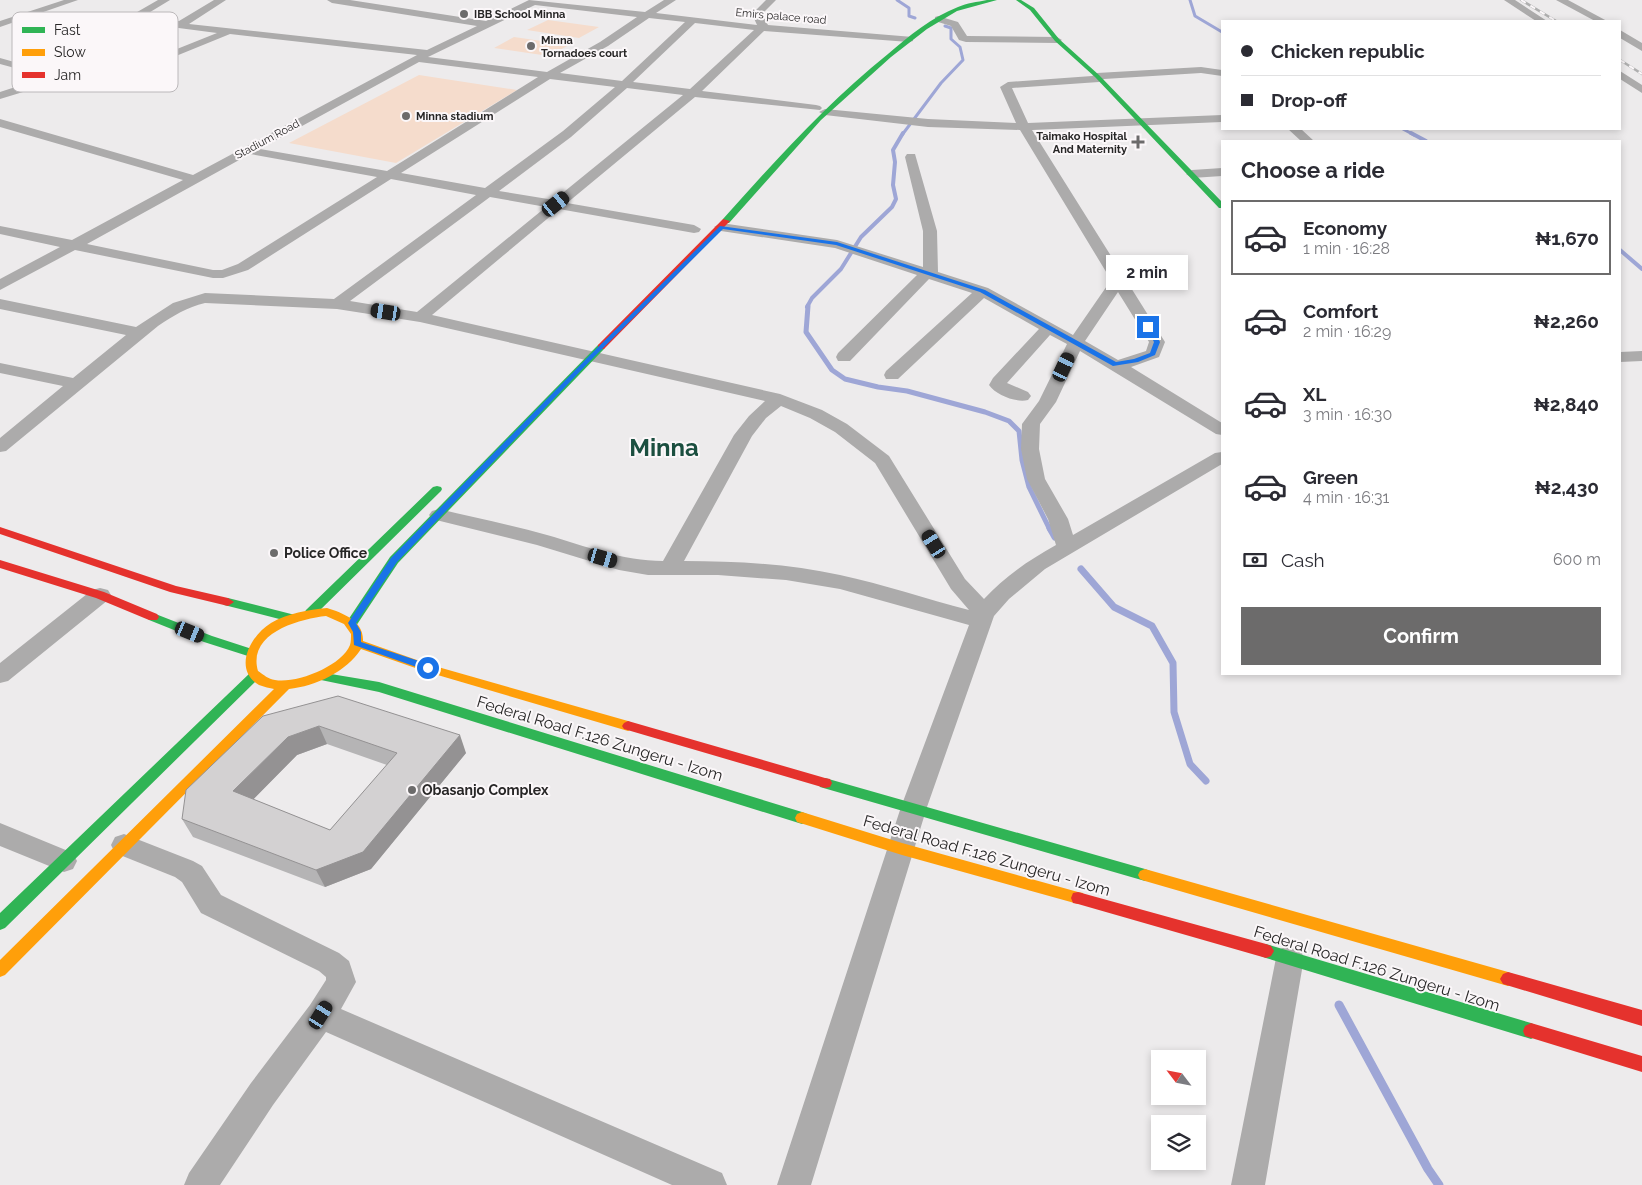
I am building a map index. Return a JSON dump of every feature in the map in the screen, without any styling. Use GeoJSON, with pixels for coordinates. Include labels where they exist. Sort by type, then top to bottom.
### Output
{"type":"FeatureCollection","features":[{"type":"Feature","properties":{"kind":"main road"},"geometry":{"type":"LineString","coordinates":[[352,623],[394,560],[592,356],[722,227],[820,110],[878,50],[923,18],[965,0]]}},
{"type":"Feature","properties":{"kind":"main road"},"geometry":{"type":"LineString","coordinates":[[775,148],[909,39],[946,13],[968,5],[994,0]]}},
{"type":"Feature","properties":{"kind":"main road"},"geometry":{"type":"LineString","coordinates":[[1018,0],[1031,4],[1057,40],[1098,77],[1221,205]]}},
{"type":"Feature","properties":{"kind":"main road"},"geometry":{"type":"LineString","coordinates":[[566,355],[584,338]]}},
{"type":"Feature","properties":{"kind":"main road"},"geometry":{"type":"LineString","coordinates":[[310,613],[445,481]]}},
{"type":"Feature","properties":{"kind":"main road"},"geometry":{"type":"LineString","coordinates":[[0,530],[174,589],[291,618]]}},
{"type":"Feature","properties":{"kind":"main road"},"geometry":{"type":"LineString","coordinates":[[0,564],[100,595],[217,643],[251,653]]}},
{"type":"Feature","properties":{"kind":"main road"},"geometry":{"type":"LineString","coordinates":[[327,612],[341,616],[352,623],[357,632],[357,643],[351,655],[340,667],[325,677],[305,684],[285,686],[268,683],[255,675],[250,663],[251,653],[256,642],[265,633],[291,618],[310,613],[327,612]]}},
{"type":"Feature","properties":{"kind":"main road","name":"Federal Road F.126 Zungeru - Izom"},"geometry":{"type":"LineString","coordinates":[[357,643],[428,668],[1642,1018]]}},
{"type":"Feature","properties":{"kind":"main road"},"geometry":{"type":"LineString","coordinates":[[0,923],[255,675]]}},
{"type":"Feature","properties":{"kind":"main road","name":"Federal Road F.126 Zungeru - Izom"},"geometry":{"type":"LineString","coordinates":[[325,677],[379,687],[902,849],[1290,958],[1642,1064]]}},
{"type":"Feature","properties":{"kind":"main road"},"geometry":{"type":"LineString","coordinates":[[0,970],[285,686]]}},
{"type":"Feature","properties":{"kind":"street"},"geometry":{"type":"LineString","coordinates":[[36,12],[73,0]]}},
{"type":"Feature","properties":{"kind":"street"},"geometry":{"type":"LineString","coordinates":[[144,12],[165,0]]}},
{"type":"Feature","properties":{"kind":"street"},"geometry":{"type":"LineString","coordinates":[[178,24],[185,22],[221,0]]}},
{"type":"Feature","properties":{"kind":"street"},"geometry":{"type":"LineString","coordinates":[[332,0],[484,24]]}},
{"type":"Feature","properties":{"kind":"street"},"geometry":{"type":"LineString","coordinates":[[0,230],[213,274],[223,274],[244,268],[389,174],[436,147],[547,76],[604,44],[645,15],[671,0]]}},
{"type":"Feature","properties":{"kind":"street"},"geometry":{"type":"LineString","coordinates":[[420,318],[694,92],[762,28],[763,26],[757,14],[771,0]]}},
{"type":"Feature","properties":{"kind":"street"},"geometry":{"type":"LineString","coordinates":[[1509,0],[1540,20]]}},
{"type":"Feature","properties":{"kind":"street"},"geometry":{"type":"LineString","coordinates":[[1561,0],[1571,2],[1600,20]]}},
{"type":"Feature","properties":{"kind":"street","name":"Stadium Road"},"geometry":{"type":"LineString","coordinates":[[0,285],[428,52],[535,1]]}},
{"type":"Feature","properties":{"kind":"street","name":"Emirs palace road"},"geometry":{"type":"LineString","coordinates":[[535,1],[762,28],[909,39]]}},
{"type":"Feature","properties":{"kind":"street"},"geometry":{"type":"LineString","coordinates":[[938,19],[956,24],[960,28],[963,38],[966,39],[1057,40]]}},
{"type":"Feature","properties":{"kind":"street"},"geometry":{"type":"LineString","coordinates":[[0,24],[12,20]]}},
{"type":"Feature","properties":{"kind":"street"},"geometry":{"type":"LineString","coordinates":[[337,304],[567,134],[624,85],[693,20]]}},
{"type":"Feature","properties":{"kind":"street"},"geometry":{"type":"LineString","coordinates":[[178,25],[428,52]]}},
{"type":"Feature","properties":{"kind":"street"},"geometry":{"type":"LineString","coordinates":[[178,52],[230,31]]}},
{"type":"Feature","properties":{"kind":"street"},"geometry":{"type":"LineString","coordinates":[[1621,34],[1642,48]]}},
{"type":"Feature","properties":{"kind":"street"},"geometry":{"type":"LineString","coordinates":[[417,59],[547,76],[694,92],[900,121],[1024,127],[1221,118]]}},
{"type":"Feature","properties":{"kind":"street"},"geometry":{"type":"LineString","coordinates":[[0,60],[12,64]]}},
{"type":"Feature","properties":{"kind":"street"},"geometry":{"type":"LineString","coordinates":[[1116,364],[1136,361],[1153,354],[1157,342],[1024,127],[1006,90],[1007,85],[1201,70],[1221,73]]}},
{"type":"Feature","properties":{"kind":"street"},"geometry":{"type":"LineString","coordinates":[[1621,75],[1642,90]]}},
{"type":"Feature","properties":{"kind":"street"},"geometry":{"type":"LineString","coordinates":[[0,96],[13,92]]}},
{"type":"Feature","properties":{"kind":"street"},"geometry":{"type":"LineString","coordinates":[[0,123],[193,179]]}},
{"type":"Feature","properties":{"kind":"street"},"geometry":{"type":"LineString","coordinates":[[0,134],[17,127]]}},
{"type":"Feature","properties":{"kind":"street"},"geometry":{"type":"LineString","coordinates":[[1295,130],[1307,140]]}},
{"type":"Feature","properties":{"kind":"street"},"geometry":{"type":"LineString","coordinates":[[246,150],[694,229]]}},
{"type":"Feature","properties":{"kind":"street"},"geometry":{"type":"LineString","coordinates":[[844,357],[929,274],[930,231],[911,157]]}},
{"type":"Feature","properties":{"kind":"street"},"geometry":{"type":"LineString","coordinates":[[1192,174],[1221,172]]}},
{"type":"Feature","properties":{"kind":"street"},"geometry":{"type":"LineString","coordinates":[[722,227],[837,244],[982,291],[1075,344],[1116,364],[1221,429]]}},
{"type":"Feature","properties":{"kind":"street"},"geometry":{"type":"LineString","coordinates":[[0,447],[139,333],[181,304],[192,299],[223,274]]}},
{"type":"Feature","properties":{"kind":"street"},"geometry":{"type":"LineString","coordinates":[[1066,546],[1058,519],[1038,485],[1030,449],[1031,424],[1047,402],[1075,344],[1118,280]]}},
{"type":"Feature","properties":{"kind":"street"},"geometry":{"type":"LineString","coordinates":[[892,375],[982,291]]}},
{"type":"Feature","properties":{"kind":"street"},"geometry":{"type":"LineString","coordinates":[[192,299],[337,304],[420,318],[566,355],[592,356],[780,398],[816,414],[841,428],[882,460],[958,584],[982,617]]}},
{"type":"Feature","properties":{"kind":"street"},"geometry":{"type":"LineString","coordinates":[[0,304],[139,333]]}},
{"type":"Feature","properties":{"kind":"street"},"geometry":{"type":"LineString","coordinates":[[1022,396],[1000,388],[999,382],[1048,327]]}},
{"type":"Feature","properties":{"kind":"street"},"geometry":{"type":"LineString","coordinates":[[1621,357],[1642,356]]}},
{"type":"Feature","properties":{"kind":"street"},"geometry":{"type":"LineString","coordinates":[[0,368],[76,384]]}},
{"type":"Feature","properties":{"kind":"street"},"geometry":{"type":"LineString","coordinates":[[669,569],[743,435],[755,418],[767,406],[780,398]]}},
{"type":"Feature","properties":{"kind":"street"},"geometry":{"type":"LineString","coordinates":[[794,1185],[914,807],[982,617],[1001,594],[1038,564],[1221,458]]}},
{"type":"Feature","properties":{"kind":"street"},"geometry":{"type":"LineString","coordinates":[[439,515],[541,540],[620,563],[648,568],[718,568],[777,572],[840,582],[982,617]]}},
{"type":"Feature","properties":{"kind":"street"},"geometry":{"type":"LineString","coordinates":[[0,675],[100,595]]}},
{"type":"Feature","properties":{"kind":"street"},"geometry":{"type":"LineString","coordinates":[[0,834],[64,861]]}},
{"type":"Feature","properties":{"kind":"street"},"geometry":{"type":"LineString","coordinates":[[124,845],[184,869],[192,874],[211,904],[329,962],[340,970],[342,982],[321,1015],[262,1094],[201,1185]]}},
{"type":"Feature","properties":{"kind":"street"},"geometry":{"type":"LineString","coordinates":[[1248,1185],[1290,958]]}},
{"type":"Feature","properties":{"kind":"street"},"geometry":{"type":"LineString","coordinates":[[321,1015],[710,1185]]}},
{"type":"Feature","properties":{"kind":"shaded area","name":"Minna Tornadoes court"},"geometry":{"type":"Polygon","coordinates":[[[548,20],[599,27],[579,38],[527,30],[548,20]]]}},
{"type":"Feature","properties":{"kind":"shaded area","name":"Minna Tornadoes court"},"geometry":{"type":"Polygon","coordinates":[[[514,37],[569,45],[549,56],[494,48],[514,37]]]}},
{"type":"Feature","properties":{"kind":"shaded area","name":"Minna stadium"},"geometry":{"type":"Polygon","coordinates":[[[419,75],[517,90],[396,163],[289,143],[419,75]]]}},
{"type":"Feature","properties":{"kind":"building"},"geometry":{"type":"Polygon","coordinates":[[[338,696],[460,735],[363,852],[316,870],[182,819],[186,790],[263,716],[338,696]],[[319,726],[288,737],[233,791],[330,830],[397,753],[319,726]]]}},
{"type":"Feature","properties":{"kind":"waterway"},"geometry":{"type":"LineString","coordinates":[[897,0],[909,8],[909,16],[915,18]]}},
{"type":"Feature","properties":{"kind":"waterway"},"geometry":{"type":"LineString","coordinates":[[1190,0],[1195,16],[1221,31]]}},
{"type":"Feature","properties":{"kind":"waterway"},"geometry":{"type":"LineString","coordinates":[[902,135],[941,83],[963,60],[960,47],[951,39],[951,28],[945,26]]}},
{"type":"Feature","properties":{"kind":"waterway"},"geometry":{"type":"LineString","coordinates":[[1405,130],[1414,135]]}},
{"type":"Feature","properties":{"kind":"waterway"},"geometry":{"type":"LineString","coordinates":[[807,307],[812,298],[841,269],[861,237],[892,207],[896,199],[893,185],[895,162],[893,150],[903,133]]}},
{"type":"Feature","properties":{"kind":"waterway"},"geometry":{"type":"LineString","coordinates":[[1411,133],[1424,140]]}},
{"type":"Feature","properties":{"kind":"waterway"},"geometry":{"type":"LineString","coordinates":[[1621,251],[1642,269]]}},
{"type":"Feature","properties":{"kind":"waterway"},"geometry":{"type":"LineString","coordinates":[[808,306],[806,332],[832,370],[845,379],[878,387],[907,391],[985,412],[1009,421],[1019,431],[1022,460],[1029,487],[1050,530]]}},
{"type":"Feature","properties":{"kind":"waterway"},"geometry":{"type":"LineString","coordinates":[[1050,528],[1055,537]]}},
{"type":"Feature","properties":{"kind":"waterway"},"geometry":{"type":"LineString","coordinates":[[1081,569],[1114,607],[1152,626],[1173,663],[1174,712],[1190,764],[1206,781]]}},
{"type":"Feature","properties":{"kind":"waterway"},"geometry":{"type":"LineString","coordinates":[[1339,1005],[1428,1169],[1439,1185]]}},
{"type":"Feature","properties":{"kind":"railway"},"geometry":{"type":"LineString","coordinates":[[1521,0],[1554,20]]}},
{"type":"Feature","properties":{"kind":"railway"},"geometry":{"type":"LineString","coordinates":[[1621,61],[1642,74]]}},
{"type":"Feature","properties":{"kind":"traffic: fast"},"geometry":{"type":"LineString","coordinates":[[726,221],[819,119],[859,81],[907,41],[955,10],[995,0]]}},
{"type":"Feature","properties":{"kind":"traffic: fast"},"geometry":{"type":"LineString","coordinates":[[1018,0],[1032,9],[1057,40],[1097,76],[1221,205]]}},
{"type":"Feature","properties":{"kind":"traffic: fast"},"geometry":{"type":"LineString","coordinates":[[352,623],[394,560],[601,347]]}},
{"type":"Feature","properties":{"kind":"traffic: fast"},"geometry":{"type":"LineString","coordinates":[[310,613],[437,489]]}},
{"type":"Feature","properties":{"kind":"traffic: fast"},"geometry":{"type":"LineString","coordinates":[[228,602],[291,618]]}},
{"type":"Feature","properties":{"kind":"traffic: fast"},"geometry":{"type":"LineString","coordinates":[[153,617],[208,639],[251,653]]}},
{"type":"Feature","properties":{"kind":"traffic: fast"},"geometry":{"type":"LineString","coordinates":[[0,923],[255,675]]}},
{"type":"Feature","properties":{"kind":"traffic: fast"},"geometry":{"type":"LineString","coordinates":[[325,677],[379,687],[802,818]]}},
{"type":"Feature","properties":{"kind":"traffic: fast"},"geometry":{"type":"LineString","coordinates":[[825,783],[1145,875]]}},
{"type":"Feature","properties":{"kind":"traffic: fast"},"geometry":{"type":"LineString","coordinates":[[1266,951],[1531,1031]]}},
{"type":"Feature","properties":{"kind":"traffic: slow"},"geometry":{"type":"LineString","coordinates":[[327,612],[348,621],[357,633],[355,648],[336,667],[323,675],[292,685],[277,685],[264,682],[252,672],[251,660],[253,652],[265,633],[294,618],[327,612]]}},
{"type":"Feature","properties":{"kind":"traffic: slow"},"geometry":{"type":"LineString","coordinates":[[357,643],[428,668],[628,726]]}},
{"type":"Feature","properties":{"kind":"traffic: slow"},"geometry":{"type":"LineString","coordinates":[[0,970],[285,686]]}},
{"type":"Feature","properties":{"kind":"traffic: slow"},"geometry":{"type":"LineString","coordinates":[[802,818],[902,849],[1078,898]]}},
{"type":"Feature","properties":{"kind":"traffic: slow"},"geometry":{"type":"LineString","coordinates":[[1145,875],[1508,979]]}},
{"type":"Feature","properties":{"kind":"traffic: jam"},"geometry":{"type":"LineString","coordinates":[[601,347],[726,221]]}},
{"type":"Feature","properties":{"kind":"traffic: jam"},"geometry":{"type":"LineString","coordinates":[[0,530],[174,589],[228,602]]}},
{"type":"Feature","properties":{"kind":"traffic: jam"},"geometry":{"type":"LineString","coordinates":[[0,564],[100,595],[153,617]]}},
{"type":"Feature","properties":{"kind":"traffic: jam"},"geometry":{"type":"LineString","coordinates":[[628,726],[825,783]]}},
{"type":"Feature","properties":{"kind":"traffic: jam"},"geometry":{"type":"LineString","coordinates":[[1078,898],[1266,951]]}},
{"type":"Feature","properties":{"kind":"traffic: jam"},"geometry":{"type":"LineString","coordinates":[[1508,979],[1642,1018]]}},
{"type":"Feature","properties":{"kind":"traffic: jam"},"geometry":{"type":"LineString","coordinates":[[1531,1031],[1642,1064]]}},
{"type":"Feature","properties":{"kind":"place","name":"IBB School Minna"},"geometry":{"type":"Point","coordinates":[464,14]}},
{"type":"Feature","properties":{"kind":"place","name":"Minna Tornadoes court"},"geometry":{"type":"Point","coordinates":[531,46]}},
{"type":"Feature","properties":{"kind":"place","name":"Minna stadium"},"geometry":{"type":"Point","coordinates":[406,116]}},
{"type":"Feature","properties":{"kind":"place","name":"Taimako Hospital And Maternity"},"geometry":{"type":"Point","coordinates":[1138,142]}},
{"type":"Feature","properties":{"kind":"place","name":"Police Office"},"geometry":{"type":"Point","coordinates":[274,553]}},
{"type":"Feature","properties":{"kind":"place","name":"Obasanjo Complex"},"geometry":{"type":"Point","coordinates":[412,790]}},
{"type":"Feature","properties":{"kind":"district","name":"Minna"},"geometry":{"type":"Point","coordinates":[664,448]}},
{"type":"Feature","properties":{"kind":"route"},"geometry":{"type":"LineString","coordinates":[[428,668],[357,643],[357,632],[352,623],[385,571],[592,356],[722,227],[837,244],[982,291],[1075,344],[1116,364],[1136,361],[1153,354],[1157,342],[1148,327]]}}]}
